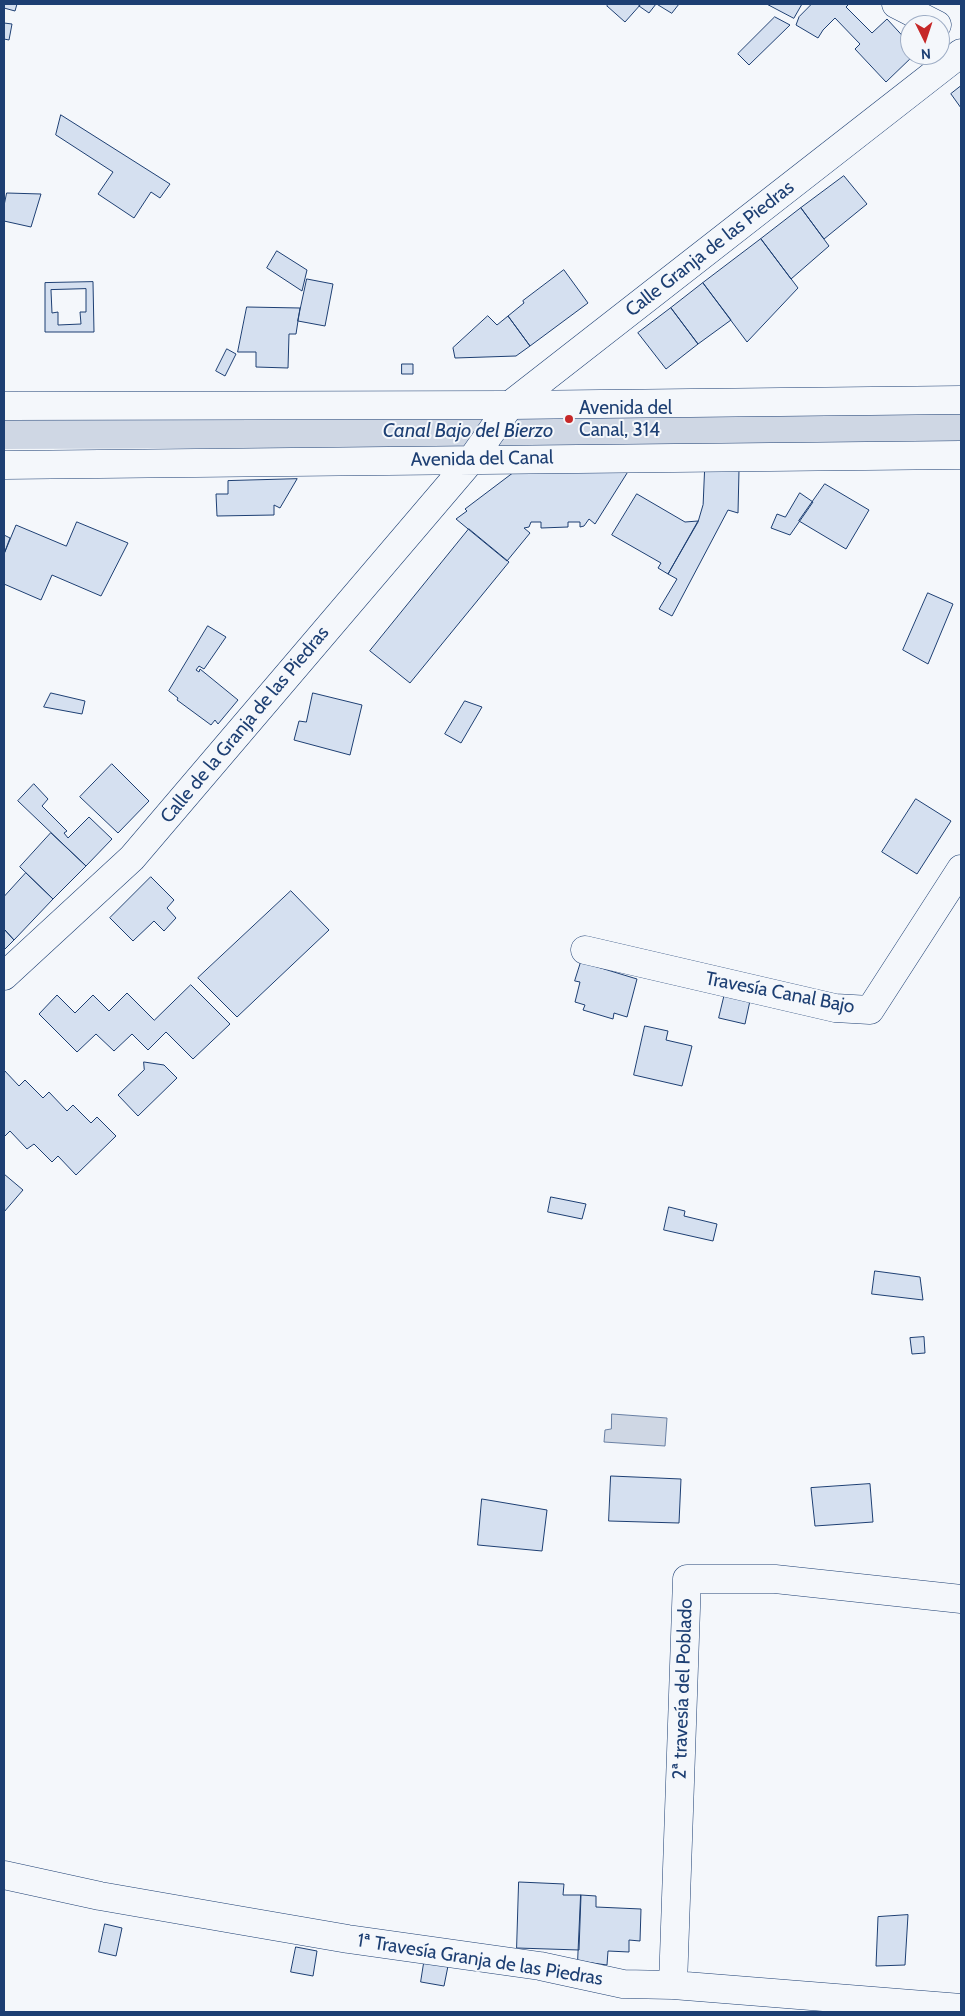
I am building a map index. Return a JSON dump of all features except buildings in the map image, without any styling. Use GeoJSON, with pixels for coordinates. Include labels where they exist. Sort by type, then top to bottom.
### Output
{"type":"FeatureCollection","features":[{"type":"Feature","properties":{"kind":"street"},"geometry":{"type":"LineString","coordinates":[[896,4],[917,15]]}},
{"type":"Feature","properties":{"kind":"street","name":"Calle Granja de las Piedras"},"geometry":{"type":"LineString","coordinates":[[472,459],[510,405],[961,53]]}},
{"type":"Feature","properties":{"kind":"street"},"geometry":{"type":"LineString","coordinates":[[4,406],[510,405],[961,400]]}},
{"type":"Feature","properties":{"kind":"street","name":"Avenida del Canal"},"geometry":{"type":"LineString","coordinates":[[4,465],[961,455]]}},
{"type":"Feature","properties":{"kind":"street","name":"Calle de la Granja de las Piedras"},"geometry":{"type":"LineString","coordinates":[[4,976],[132,858],[472,459]]}},
{"type":"Feature","properties":{"kind":"street","name":"Travesía Canal Bajo"},"geometry":{"type":"LineString","coordinates":[[585,950],[835,1008],[870,1010],[961,869]]}},
{"type":"Feature","properties":{"kind":"street","name":"2ª travesía del Poblado"},"geometry":{"type":"LineString","coordinates":[[673,1984],[687,1579],[775,1579],[961,1599]]}},
{"type":"Feature","properties":{"kind":"street","name":"1ª Travesía Granja de las Piedras"},"geometry":{"type":"LineString","coordinates":[[4,1875],[110,1898],[348,1939],[540,1966],[623,1984],[673,1984],[961,2008]]}},
{"type":"Feature","properties":{"kind":"shaded area"},"geometry":{"type":"Polygon","coordinates":[[[612,1414],[667,1418],[665,1446],[604,1442],[605,1430],[611,1429],[612,1414]]]}},
{"type":"Feature","properties":{"kind":"waterway","name":"Canal Bajo del Bierzo"},"geometry":{"type":"LineString","coordinates":[[4,433],[961,429]]}},
{"type":"Feature","properties":{"kind":"place","name":"Avenida del Canal, 314"},"geometry":{"type":"Point","coordinates":[569,419]}}]}
